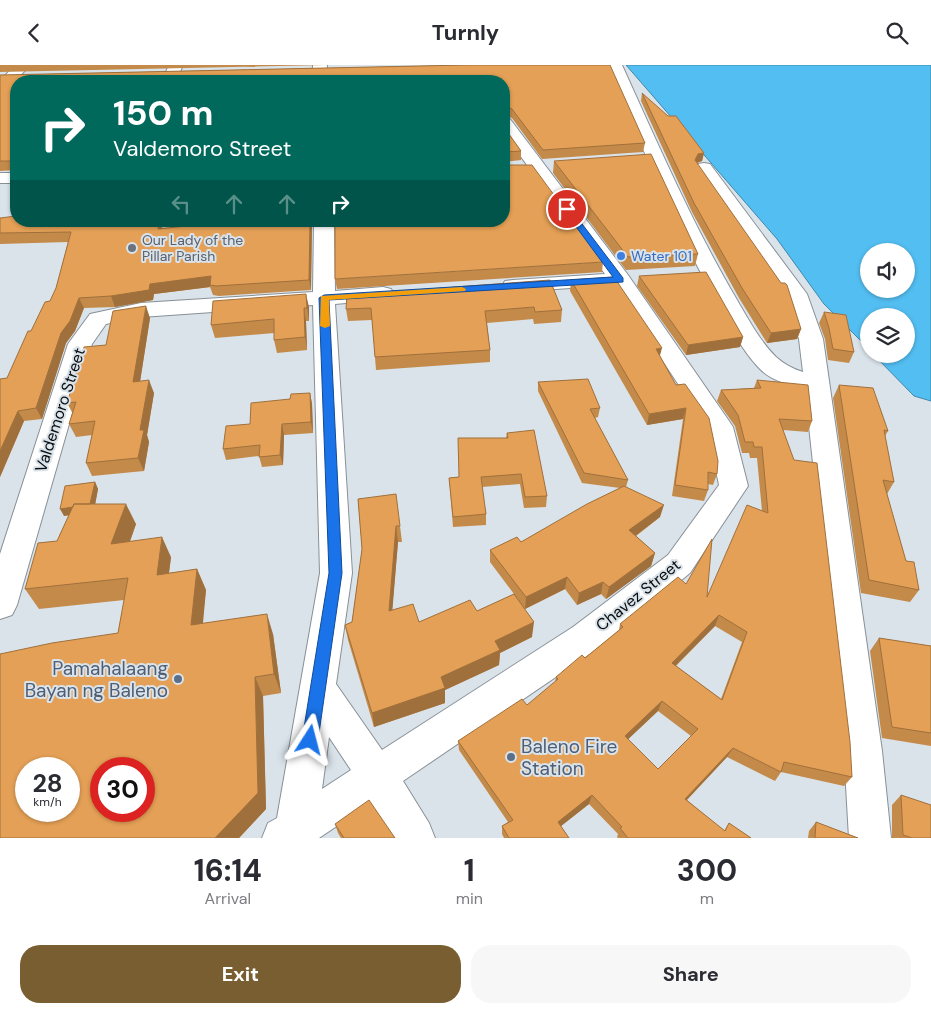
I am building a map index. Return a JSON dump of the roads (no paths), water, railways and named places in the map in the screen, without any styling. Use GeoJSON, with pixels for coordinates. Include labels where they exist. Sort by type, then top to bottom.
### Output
{"type":"FeatureCollection","features":[{"type":"Feature","properties":{"kind":"street"},"geometry":{"type":"LineString","coordinates":[[0,89],[6,78],[23,65]]}},
{"type":"Feature","properties":{"kind":"street"},"geometry":{"type":"LineString","coordinates":[[615,65],[655,159],[712,273],[753,344],[769,364],[798,379],[816,383]]}},
{"type":"Feature","properties":{"kind":"street"},"geometry":{"type":"LineString","coordinates":[[317,73],[338,72]]}},
{"type":"Feature","properties":{"kind":"street"},"geometry":{"type":"LineString","coordinates":[[169,74],[190,75]]}},
{"type":"Feature","properties":{"kind":"street","name":"Chavez Street"},"geometry":{"type":"LineString","coordinates":[[289,833],[377,777],[585,638],[679,564],[734,486],[720,427],[633,279],[537,167],[510,130]]}},
{"type":"Feature","properties":{"kind":"street"},"geometry":{"type":"LineString","coordinates":[[636,160],[655,159]]}},
{"type":"Feature","properties":{"kind":"street"},"geometry":{"type":"LineString","coordinates":[[704,168],[796,294],[811,339],[863,751],[870,838]]}},
{"type":"Feature","properties":{"kind":"street"},"geometry":{"type":"LineString","coordinates":[[289,833],[318,688],[336,573],[324,298],[324,227]]}},
{"type":"Feature","properties":{"kind":"street"},"geometry":{"type":"LineString","coordinates":[[684,275],[712,273]]}},
{"type":"Feature","properties":{"kind":"street"},"geometry":{"type":"LineString","coordinates":[[492,287],[633,279]]}},
{"type":"Feature","properties":{"kind":"street","name":"Valdemoro Street"},"geometry":{"type":"LineString","coordinates":[[0,605],[80,344],[98,319],[141,310],[403,293]]}},
{"type":"Feature","properties":{"kind":"street"},"geometry":{"type":"LineString","coordinates":[[318,688],[377,777],[414,838]]}},
{"type":"Feature","properties":{"kind":"water"},"geometry":{"type":"Polygon","coordinates":[[[626,65],[931,65],[931,401],[914,396],[882,363],[915,363],[915,308],[860,308],[860,340],[824,304],[777,239],[626,65]]]}},
{"type":"Feature","properties":{"kind":"place","name":"Our Lady of the Pillar Parish"},"geometry":{"type":"Point","coordinates":[132,248]}},
{"type":"Feature","properties":{"kind":"place","name":"Water 101"},"geometry":{"type":"Point","coordinates":[621,256]}},
{"type":"Feature","properties":{"kind":"place","name":"Pamahalaang Bayan ng Baleno"},"geometry":{"type":"Point","coordinates":[178,679]}},
{"type":"Feature","properties":{"kind":"place","name":"Baleno Fire Station"},"geometry":{"type":"Point","coordinates":[511,757]}}]}
